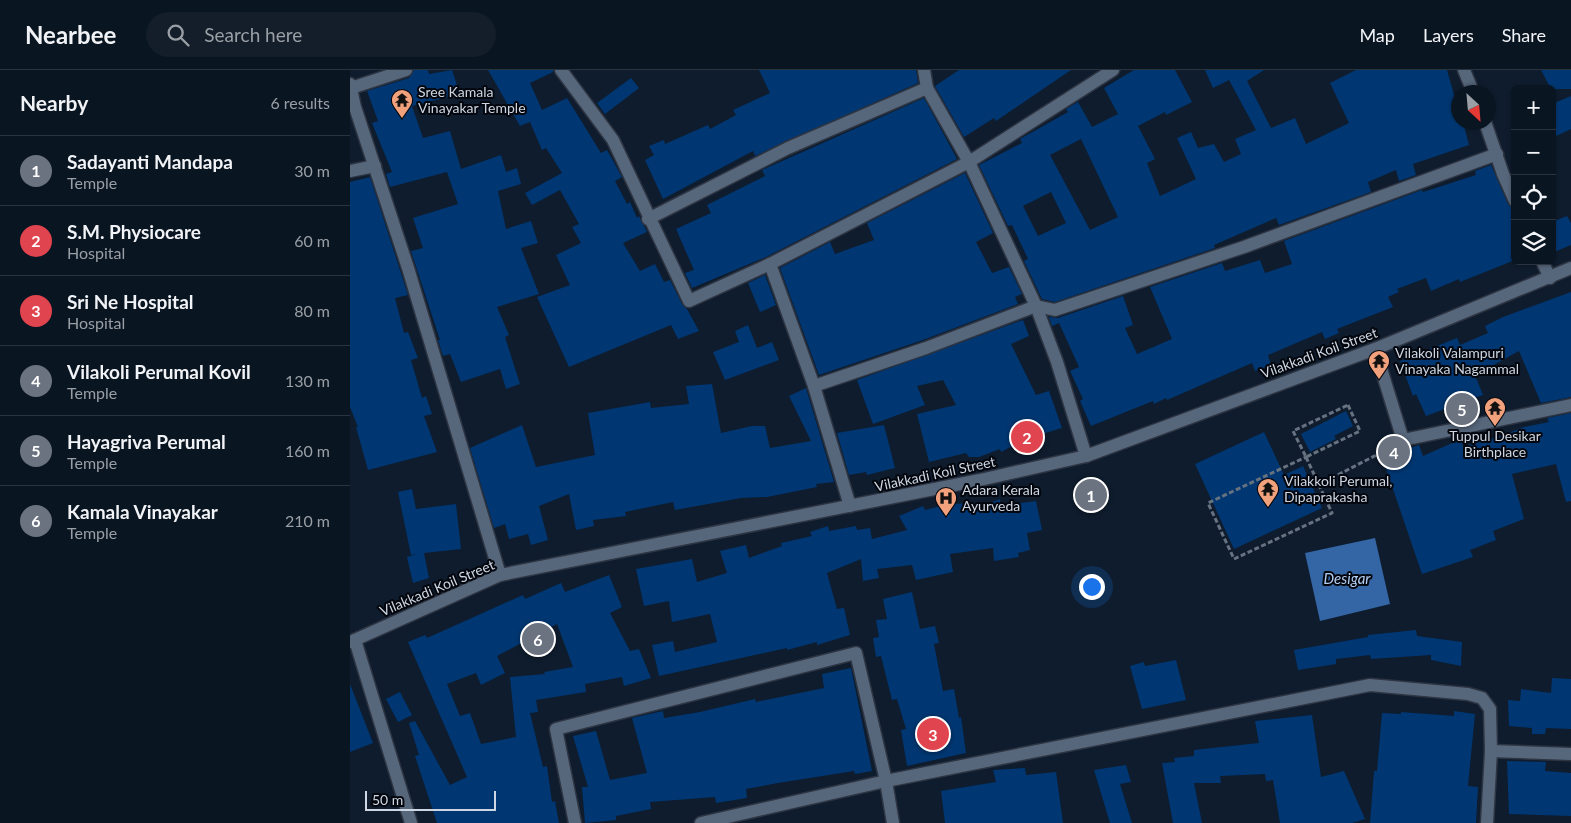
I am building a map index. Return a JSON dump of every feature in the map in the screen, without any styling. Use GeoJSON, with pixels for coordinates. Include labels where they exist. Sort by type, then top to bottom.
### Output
{"type":"FeatureCollection","features":[{"type":"Feature","properties":{"kind":"street"},"geometry":{"type":"LineString","coordinates":[[406,70],[351,86],[355,108],[375,166],[500,575]]}},
{"type":"Feature","properties":{"kind":"street"},"geometry":{"type":"LineString","coordinates":[[561,70],[613,140],[648,219],[688,300],[770,264],[969,162],[1113,70]]}},
{"type":"Feature","properties":{"kind":"street"},"geometry":{"type":"LineString","coordinates":[[924,70],[927,88],[969,162],[1036,306],[1057,362],[1086,456]]}},
{"type":"Feature","properties":{"kind":"street"},"geometry":{"type":"LineString","coordinates":[[1464,70],[1470,85]]}},
{"type":"Feature","properties":{"kind":"street"},"geometry":{"type":"LineString","coordinates":[[648,219],[788,148],[927,88]]}},
{"type":"Feature","properties":{"kind":"street"},"geometry":{"type":"LineString","coordinates":[[1488,130],[1502,174],[1511,193]]}},
{"type":"Feature","properties":{"kind":"street"},"geometry":{"type":"LineString","coordinates":[[814,386],[926,348],[1036,306],[1055,310],[1244,248],[1497,154]]}},
{"type":"Feature","properties":{"kind":"street"},"geometry":{"type":"LineString","coordinates":[[350,171],[375,166]]}},
{"type":"Feature","properties":{"kind":"street"},"geometry":{"type":"LineString","coordinates":[[770,264],[814,386],[850,506]]}},
{"type":"Feature","properties":{"kind":"street"},"geometry":{"type":"LineString","coordinates":[[1544,265],[1550,278]]}},
{"type":"Feature","properties":{"kind":"street","name":"Vilakkadi Koil Street"},"geometry":{"type":"LineString","coordinates":[[352,641],[500,575],[850,506],[1086,456],[1376,349],[1571,268]]}},
{"type":"Feature","properties":{"kind":"street"},"geometry":{"type":"LineString","coordinates":[[1376,349],[1403,440],[1571,405]]}},
{"type":"Feature","properties":{"kind":"street"},"geometry":{"type":"LineString","coordinates":[[352,641],[411,823]]}},
{"type":"Feature","properties":{"kind":"street"},"geometry":{"type":"LineString","coordinates":[[575,823],[556,729],[856,653],[886,781],[893,823]]}},
{"type":"Feature","properties":{"kind":"street"},"geometry":{"type":"LineString","coordinates":[[701,823],[886,781],[1370,685],[1468,694],[1482,698],[1490,709],[1487,823]]}},
{"type":"Feature","properties":{"kind":"street"},"geometry":{"type":"LineString","coordinates":[[1490,751],[1571,754]]}},
{"type":"Feature","properties":{"kind":"path"},"geometry":{"type":"LineString","coordinates":[[1306,458],[1293,431],[1348,405],[1360,432],[1306,458],[1208,504],[1234,558],[1332,512],[1306,458]]}},
{"type":"Feature","properties":{"kind":"path"},"geometry":{"type":"LineString","coordinates":[[1318,485],[1382,454],[1403,440]]}},
{"type":"Feature","properties":{"kind":"water","name":"Desigar"},"geometry":{"type":"Polygon","coordinates":[[[1375,538],[1390,604],[1320,621],[1305,553],[1375,538]]]}},
{"type":"Feature","properties":{"kind":"building"},"geometry":{"type":"Polygon","coordinates":[[[414,70],[428,70],[429,74],[452,70],[460,94],[412,106],[423,138],[450,131],[461,169],[501,155],[506,172],[517,168],[521,184],[498,191],[506,229],[531,221],[538,243],[521,248],[539,294],[497,307],[509,335],[505,337],[520,384],[506,389],[500,369],[461,382],[450,354],[443,356],[438,340],[440,340],[411,251],[423,248],[413,218],[458,204],[447,172],[390,187],[386,174],[392,172],[372,123],[378,121],[367,91],[409,78],[414,70]]]}},
{"type":"Feature","properties":{"kind":"building"},"geometry":{"type":"Polygon","coordinates":[[[488,70],[553,70],[553,72],[530,83],[542,110],[567,98],[601,153],[607,150],[622,177],[615,181],[627,204],[630,202],[637,218],[639,216],[647,232],[623,243],[640,271],[655,264],[664,282],[670,280],[699,331],[678,339],[671,325],[569,367],[537,297],[570,285],[556,255],[581,243],[572,227],[579,224],[560,190],[532,205],[525,193],[562,173],[546,148],[542,150],[530,122],[520,126],[488,70]]]}},
{"type":"Feature","properties":{"kind":"building"},"geometry":{"type":"Polygon","coordinates":[[[759,70],[916,70],[918,83],[755,156],[753,151],[663,199],[645,160],[654,155],[649,146],[664,140],[665,144],[708,125],[710,129],[736,115],[733,110],[770,93],[759,70]]]}},
{"type":"Feature","properties":{"kind":"building"},"geometry":{"type":"Polygon","coordinates":[[[959,70],[1071,70],[996,121],[994,118],[964,137],[935,86],[959,70]]]}},
{"type":"Feature","properties":{"kind":"building"},"geometry":{"type":"Polygon","coordinates":[[[1134,70],[1175,70],[1192,102],[1166,115],[1165,112],[1138,126],[1155,159],[1147,163],[1160,196],[1196,179],[1177,138],[1191,132],[1198,148],[1214,144],[1224,162],[1241,154],[1235,139],[1256,130],[1229,80],[1213,88],[1205,70],[1264,70],[1247,81],[1271,128],[1295,118],[1306,144],[1349,123],[1330,83],[1356,70],[1447,70],[1451,85],[1451,130],[1465,130],[1469,145],[1413,164],[1416,175],[1399,181],[1396,170],[1368,182],[1371,192],[1279,225],[1276,218],[1214,245],[1215,248],[1055,302],[1042,299],[1024,261],[1028,259],[1012,225],[1008,226],[979,165],[1022,143],[1020,139],[1068,112],[1066,109],[1078,102],[1092,127],[1118,114],[1104,88],[1134,70]],[[1081,139],[1050,155],[1090,230],[1118,217],[1081,139]],[[1051,192],[1023,206],[1038,236],[1066,223],[1051,192]]]}},
{"type":"Feature","properties":{"kind":"building"},"geometry":{"type":"Polygon","coordinates":[[[1541,70],[1571,70],[1571,89],[1556,89],[1556,85],[1549,85],[1541,70]]]}},
{"type":"Feature","properties":{"kind":"building"},"geometry":{"type":"Polygon","coordinates":[[[631,78],[639,88],[605,114],[597,103],[631,78]]]}},
{"type":"Feature","properties":{"kind":"building"},"geometry":{"type":"Polygon","coordinates":[[[1571,96],[1571,129],[1556,136],[1556,130],[1556,102],[1571,96]]]}},
{"type":"Feature","properties":{"kind":"building"},"geometry":{"type":"Polygon","coordinates":[[[924,98],[957,159],[766,257],[692,288],[685,273],[694,270],[676,229],[711,213],[707,205],[765,176],[762,170],[924,98]]]}},
{"type":"Feature","properties":{"kind":"building"},"geometry":{"type":"Polygon","coordinates":[[[1491,165],[1508,204],[1511,206],[1511,262],[1460,282],[1459,279],[1431,291],[1426,278],[1397,289],[1399,292],[1388,297],[1393,307],[1337,329],[1339,333],[1325,339],[1322,332],[1268,355],[1271,365],[1255,371],[1252,363],[1167,400],[1166,398],[1154,404],[1153,401],[1091,426],[1080,401],[1083,399],[1070,371],[1079,367],[1059,323],[1052,326],[1049,317],[1058,318],[1123,296],[1133,325],[1125,328],[1137,354],[1172,339],[1150,287],[1222,263],[1225,271],[1260,260],[1265,273],[1292,264],[1284,241],[1422,190],[1423,192],[1476,175],[1475,171],[1491,165]]]}},
{"type":"Feature","properties":{"kind":"building"},"geometry":{"type":"Polygon","coordinates":[[[965,173],[993,233],[976,242],[992,273],[1009,267],[1022,294],[1015,297],[1018,304],[923,340],[819,375],[780,268],[830,242],[835,254],[874,240],[867,223],[965,173]]]}},
{"type":"Feature","properties":{"kind":"building"},"geometry":{"type":"Polygon","coordinates":[[[370,177],[408,295],[395,298],[404,333],[408,332],[418,358],[411,360],[422,398],[426,396],[432,414],[424,416],[437,452],[368,470],[356,427],[358,427],[350,407],[350,182],[370,177]]]}},
{"type":"Feature","properties":{"kind":"building"},"geometry":{"type":"Polygon","coordinates":[[[1567,216],[1571,223],[1571,245],[1556,251],[1556,220],[1567,216]]]}},
{"type":"Feature","properties":{"kind":"building"},"geometry":{"type":"Polygon","coordinates":[[[765,275],[776,305],[760,312],[748,283],[765,275]]]}},
{"type":"Feature","properties":{"kind":"building"},"geometry":{"type":"Polygon","coordinates":[[[1571,292],[1571,397],[1541,403],[1519,351],[1475,375],[1483,395],[1426,416],[1416,394],[1413,396],[1400,361],[1457,338],[1460,345],[1488,333],[1485,326],[1503,317],[1571,292]]]}},
{"type":"Feature","properties":{"kind":"building"},"geometry":{"type":"Polygon","coordinates":[[[1023,320],[1029,336],[1011,344],[1036,395],[1049,391],[1062,428],[1035,436],[1038,442],[1025,448],[1022,441],[1001,452],[1000,449],[979,457],[969,457],[966,453],[929,462],[917,414],[956,405],[943,380],[917,386],[925,405],[873,424],[857,380],[1023,320]]]}},
{"type":"Feature","properties":{"kind":"building"},"geometry":{"type":"Polygon","coordinates":[[[748,325],[757,348],[772,342],[779,360],[725,380],[713,352],[739,342],[735,331],[748,325]]]}},
{"type":"Feature","properties":{"kind":"building"},"geometry":{"type":"Polygon","coordinates":[[[712,384],[721,433],[752,426],[765,426],[770,448],[811,441],[789,396],[806,388],[834,482],[816,484],[817,487],[767,497],[741,498],[675,510],[673,502],[625,512],[626,516],[593,520],[594,526],[576,530],[569,494],[539,506],[548,540],[531,545],[528,534],[509,539],[505,524],[494,528],[470,448],[522,425],[536,467],[595,455],[588,413],[650,402],[651,408],[689,404],[686,386],[712,384]]]}},
{"type":"Feature","properties":{"kind":"building"},"geometry":{"type":"Polygon","coordinates":[[[1346,411],[1353,426],[1334,436],[1336,439],[1310,452],[1301,434],[1346,411]]]}},
{"type":"Feature","properties":{"kind":"building"},"geometry":{"type":"Polygon","coordinates":[[[1571,413],[1571,501],[1566,502],[1556,464],[1512,474],[1524,519],[1493,531],[1496,540],[1470,550],[1473,557],[1422,574],[1382,457],[1419,445],[1423,456],[1461,439],[1463,446],[1498,437],[1524,427],[1549,422],[1547,418],[1571,413]]]}},
{"type":"Feature","properties":{"kind":"building"},"geometry":{"type":"Polygon","coordinates":[[[884,425],[895,468],[867,475],[866,472],[849,475],[837,433],[884,425]]]}},
{"type":"Feature","properties":{"kind":"building"},"geometry":{"type":"Polygon","coordinates":[[[1264,432],[1284,475],[1303,466],[1322,508],[1234,549],[1195,464],[1264,432]]]}},
{"type":"Feature","properties":{"kind":"building"},"geometry":{"type":"Polygon","coordinates":[[[412,489],[416,509],[456,504],[461,549],[424,553],[429,578],[413,583],[407,557],[417,554],[411,555],[398,492],[412,489]]]}},
{"type":"Feature","properties":{"kind":"building"},"geometry":{"type":"Polygon","coordinates":[[[1000,499],[1001,506],[1036,501],[1042,530],[1027,533],[1030,550],[1018,553],[1019,557],[994,561],[993,548],[950,554],[953,572],[916,580],[912,565],[877,569],[879,578],[863,581],[861,559],[827,573],[837,609],[844,608],[850,635],[817,645],[817,642],[787,650],[787,648],[659,676],[652,645],[673,641],[675,652],[717,642],[710,614],[672,622],[669,601],[644,606],[636,569],[692,559],[697,582],[727,573],[720,551],[746,545],[749,558],[782,546],[781,543],[812,536],[810,532],[828,526],[829,531],[856,526],[857,530],[870,528],[872,539],[907,530],[899,516],[923,506],[925,510],[949,504],[978,503],[978,507],[1000,499]]]}},
{"type":"Feature","properties":{"kind":"building"},"geometry":{"type":"Polygon","coordinates":[[[609,575],[622,607],[610,613],[630,651],[639,649],[651,678],[624,686],[622,677],[585,684],[586,692],[536,700],[538,712],[530,713],[543,767],[547,766],[552,802],[555,801],[559,823],[437,823],[415,756],[419,755],[409,723],[415,721],[450,785],[467,777],[408,642],[425,635],[427,638],[523,595],[525,599],[561,583],[565,592],[609,575]],[[557,624],[497,656],[505,673],[481,685],[476,673],[447,684],[460,716],[470,713],[481,744],[516,737],[510,677],[545,674],[544,672],[573,667],[557,624]]]}},
{"type":"Feature","properties":{"kind":"building"},"geometry":{"type":"Polygon","coordinates":[[[912,592],[920,629],[935,626],[939,643],[934,644],[943,691],[954,689],[959,718],[961,717],[966,753],[907,766],[901,730],[906,729],[897,699],[892,700],[881,656],[876,657],[873,638],[879,637],[876,620],[887,619],[883,599],[912,592]]]}},
{"type":"Feature","properties":{"kind":"building"},"geometry":{"type":"Polygon","coordinates":[[[1416,630],[1417,636],[1462,642],[1461,666],[1431,660],[1431,655],[1371,659],[1370,655],[1336,659],[1336,664],[1298,670],[1294,650],[1368,637],[1368,635],[1416,630]]]}},
{"type":"Feature","properties":{"kind":"building"},"geometry":{"type":"Polygon","coordinates":[[[1176,660],[1186,700],[1142,709],[1130,666],[1144,662],[1145,666],[1176,660]]]}},
{"type":"Feature","properties":{"kind":"building"},"geometry":{"type":"Polygon","coordinates":[[[851,668],[872,771],[855,774],[854,771],[746,789],[747,798],[716,803],[715,797],[650,802],[651,809],[616,816],[616,820],[585,823],[582,787],[588,787],[573,736],[596,731],[610,780],[647,773],[632,718],[663,711],[664,718],[755,699],[756,702],[824,688],[822,674],[851,668]]]}},
{"type":"Feature","properties":{"kind":"building"},"geometry":{"type":"Polygon","coordinates":[[[1552,678],[1571,679],[1571,729],[1546,728],[1545,734],[1532,734],[1532,728],[1509,726],[1508,700],[1520,701],[1521,689],[1551,693],[1552,678]]]}},
{"type":"Feature","properties":{"kind":"building"},"geometry":{"type":"Polygon","coordinates":[[[350,684],[373,743],[350,752],[350,684]]]}},
{"type":"Feature","properties":{"kind":"building"},"geometry":{"type":"Polygon","coordinates":[[[400,692],[412,715],[398,722],[386,699],[400,692]]]}},
{"type":"Feature","properties":{"kind":"building"},"geometry":{"type":"Polygon","coordinates":[[[1454,711],[1475,714],[1468,786],[1478,787],[1476,823],[1370,823],[1374,771],[1377,771],[1382,713],[1401,714],[1401,712],[1454,716],[1454,711]]]}},
{"type":"Feature","properties":{"kind":"building"},"geometry":{"type":"Polygon","coordinates":[[[1312,715],[1321,777],[1344,771],[1365,819],[1352,823],[1280,823],[1273,780],[1266,781],[1265,774],[1220,776],[1221,783],[1194,783],[1202,823],[1173,823],[1162,763],[1175,762],[1174,758],[1194,756],[1194,750],[1259,743],[1255,721],[1312,715]]]}},
{"type":"Feature","properties":{"kind":"building"},"geometry":{"type":"Polygon","coordinates":[[[1507,761],[1546,762],[1545,771],[1571,773],[1571,816],[1509,814],[1507,761]]]}},
{"type":"Feature","properties":{"kind":"building"},"geometry":{"type":"Polygon","coordinates":[[[1126,765],[1131,782],[1120,784],[1132,823],[1110,823],[1094,770],[1126,765]]]}},
{"type":"Feature","properties":{"kind":"building"},"geometry":{"type":"Polygon","coordinates":[[[1025,768],[1026,775],[1056,772],[1063,823],[945,823],[941,791],[996,782],[993,770],[1025,768]]]}},
{"type":"Feature","properties":{"kind":"place","name":"Sree Kamala Vinayakar Temple"},"geometry":{"type":"Point","coordinates":[402,119]}},
{"type":"Feature","properties":{"kind":"place","name":"Vilakoli Valampuri Vinayaka Nagammal"},"geometry":{"type":"Point","coordinates":[1379,380]}},
{"type":"Feature","properties":{"kind":"place","name":"Hayagriva Perumal"},"geometry":{"type":"Point","coordinates":[1462,409]}},
{"type":"Feature","properties":{"kind":"place","name":"Tuppul Desikar Birthplace"},"geometry":{"type":"Point","coordinates":[1495,427]}},
{"type":"Feature","properties":{"kind":"place","name":"S.M. Physiocare"},"geometry":{"type":"Point","coordinates":[1027,437]}},
{"type":"Feature","properties":{"kind":"place","name":"Vilakoli Perumal Kovil"},"geometry":{"type":"Point","coordinates":[1394,452]}},
{"type":"Feature","properties":{"kind":"place","name":"Sadayanti Mandapa"},"geometry":{"type":"Point","coordinates":[1091,495]}},
{"type":"Feature","properties":{"kind":"place","name":"Vilakkoli Perumal, Dipaprakasha"},"geometry":{"type":"Point","coordinates":[1268,508]}},
{"type":"Feature","properties":{"kind":"place","name":"Adara Kerala Ayurveda"},"geometry":{"type":"Point","coordinates":[946,517]}},
{"type":"Feature","properties":{"kind":"place","name":"Kamala Vinayakar"},"geometry":{"type":"Point","coordinates":[538,639]}},
{"type":"Feature","properties":{"kind":"place","name":"Sri Ne Hospital"},"geometry":{"type":"Point","coordinates":[933,734]}}]}
